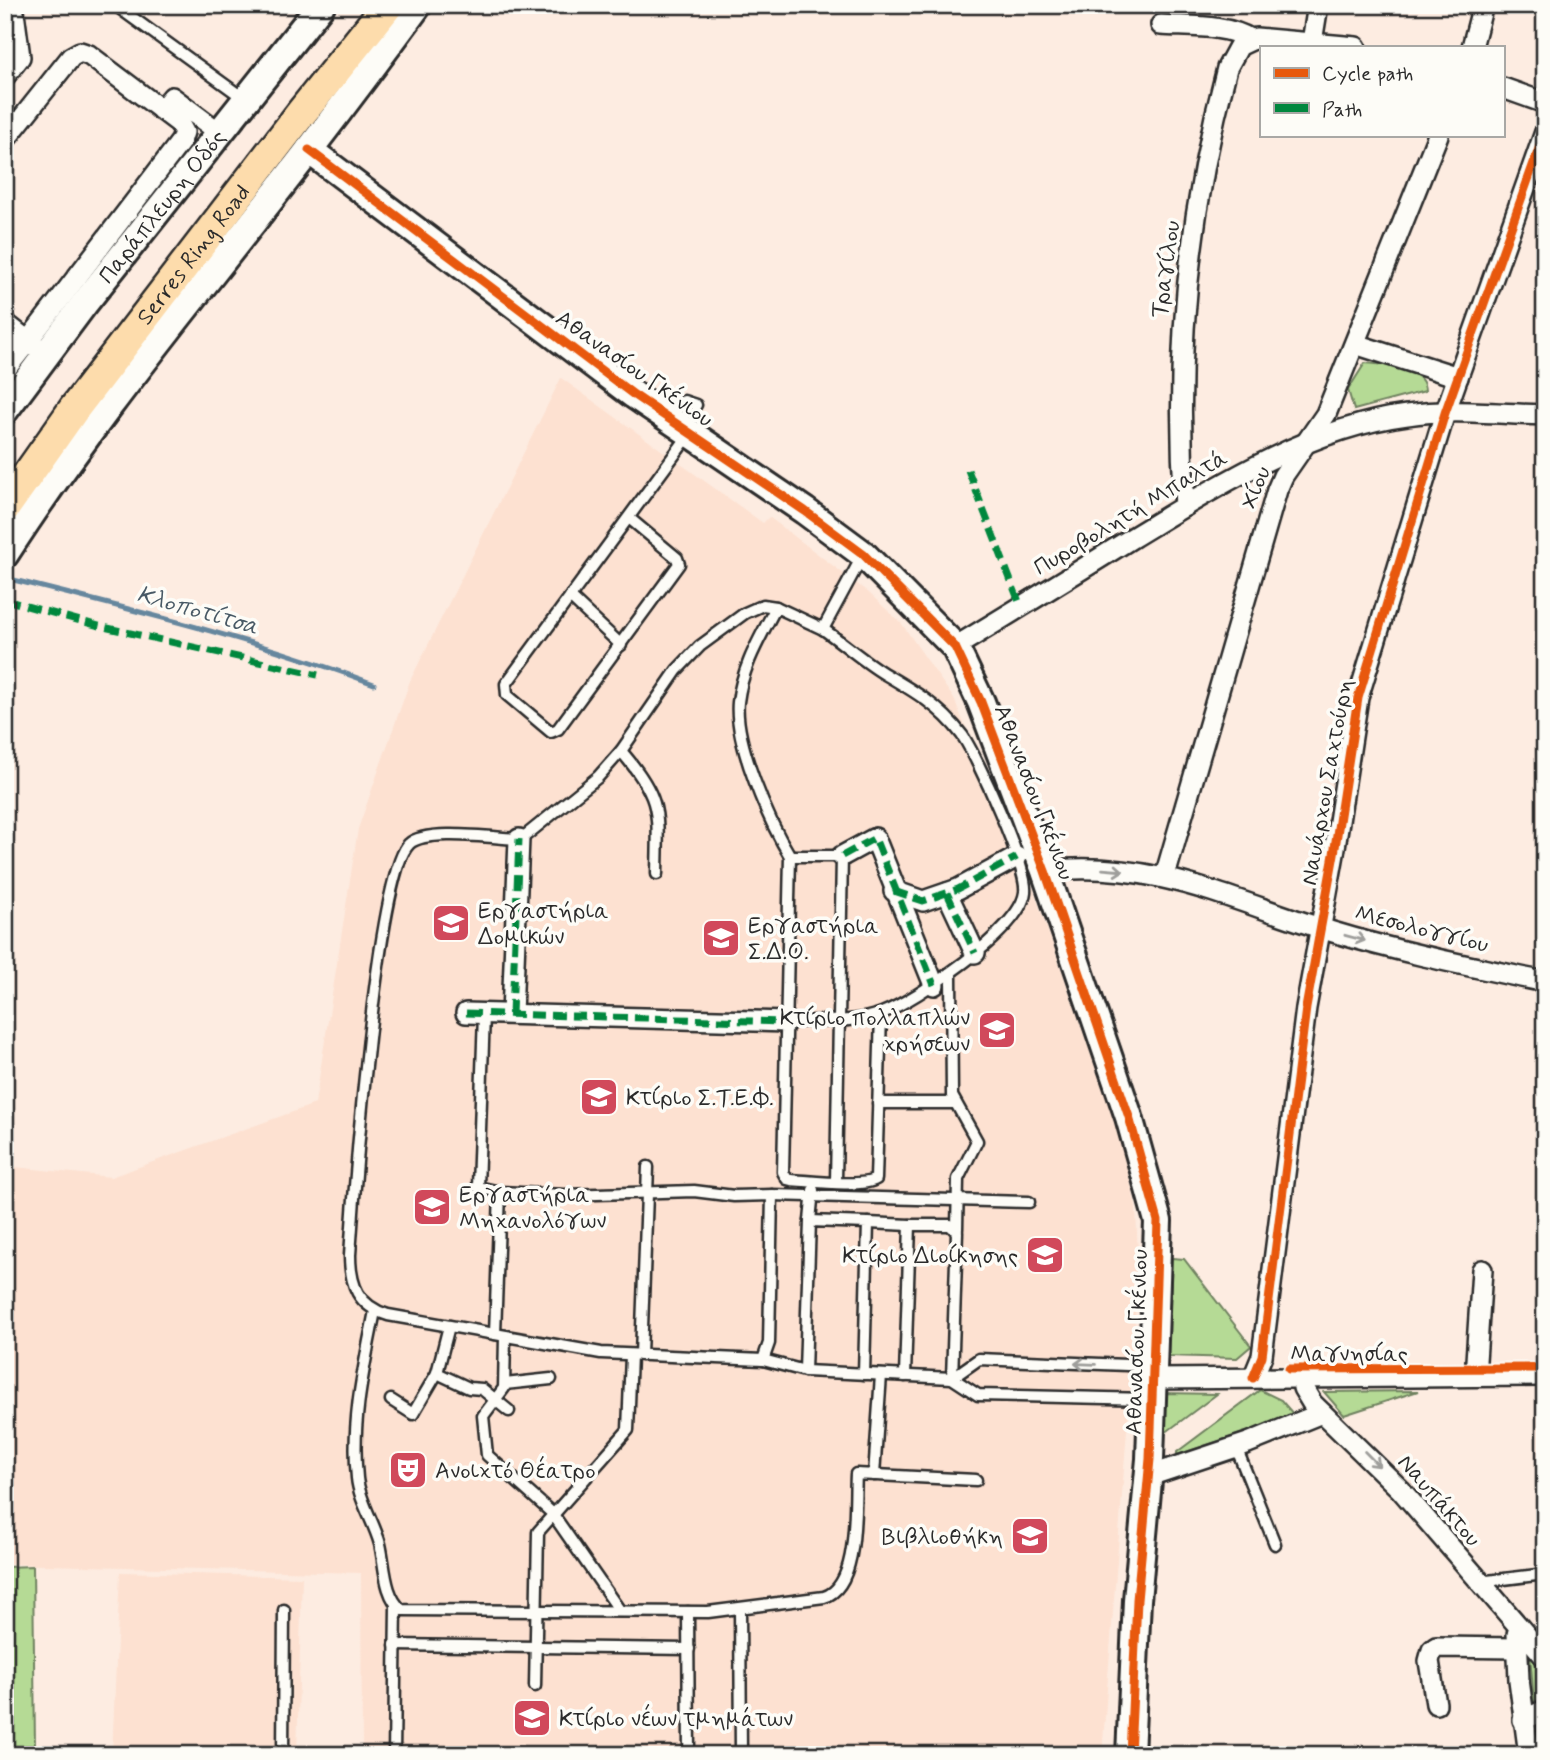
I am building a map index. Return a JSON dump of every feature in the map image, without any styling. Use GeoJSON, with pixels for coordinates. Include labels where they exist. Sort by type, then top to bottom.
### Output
{"type":"FeatureCollection","features":[{"type":"Feature","properties":{"kind":"main road","name":"Serres Ring Road"},"geometry":{"type":"LineString","coordinates":[[5,507],[75,409],[302,112],[388,5]]}},
{"type":"Feature","properties":{"kind":"street"},"geometry":{"type":"LineString","coordinates":[[5,76],[20,57],[13,5]]}},
{"type":"Feature","properties":{"kind":"street","name":"Παράπλευρη Οδός"},"geometry":{"type":"LineString","coordinates":[[5,411],[38,347],[220,133],[321,5]]}},
{"type":"Feature","properties":{"kind":"street"},"geometry":{"type":"LineString","coordinates":[[5,554],[58,472],[126,381],[309,150],[418,5]]}},
{"type":"Feature","properties":{"kind":"street"},"geometry":{"type":"LineString","coordinates":[[1311,42],[1318,5]]}},
{"type":"Feature","properties":{"kind":"street"},"geometry":{"type":"LineString","coordinates":[[1472,46],[1483,5]]}},
{"type":"Feature","properties":{"kind":"street"},"geometry":{"type":"LineString","coordinates":[[1161,25],[1242,34],[1244,43],[1271,37],[1347,46]]}},
{"type":"Feature","properties":{"kind":"street","name":"Τραγίλου"},"geometry":{"type":"LineString","coordinates":[[1185,506],[1181,364],[1185,294],[1223,80],[1230,59],[1244,43]]}},
{"type":"Feature","properties":{"kind":"street"},"geometry":{"type":"LineString","coordinates":[[5,140],[71,57],[80,52],[89,55],[182,127],[181,141],[38,347],[5,370]]}},
{"type":"Feature","properties":{"kind":"street"},"geometry":{"type":"LineString","coordinates":[[1504,88],[1545,103]]}},
{"type":"Feature","properties":{"kind":"street"},"geometry":{"type":"LineString","coordinates":[[161,110],[172,97],[220,133]]}},
{"type":"Feature","properties":{"kind":"street","name":"Ναυάρχου Σαχτούρη"},"geometry":{"type":"LineString","coordinates":[[1253,1378],[1262,1356],[1306,1008],[1358,698],[1445,413],[1545,132]]}},
{"type":"Feature","properties":{"kind":"street","name":"Χίου"},"geometry":{"type":"LineString","coordinates":[[1165,876],[1270,508],[1283,475],[1326,415],[1438,136]]}},
{"type":"Feature","properties":{"kind":"street","name":"Αθανασίου Γκένιου"},"geometry":{"type":"LineString","coordinates":[[309,150],[551,333],[863,554],[955,647],[981,702],[1045,871],[1129,1117],[1155,1205],[1160,1234],[1149,1476],[1137,1600],[1130,1755]]}},
{"type":"Feature","properties":{"kind":"street"},"geometry":{"type":"LineString","coordinates":[[5,323],[38,347]]}},
{"type":"Feature","properties":{"kind":"street"},"geometry":{"type":"LineString","coordinates":[[1355,344],[1458,377]]}},
{"type":"Feature","properties":{"kind":"street","name":"Πυροβολητή Μπαλτά"},"geometry":{"type":"LineString","coordinates":[[955,647],[1185,506],[1252,468],[1306,444],[1394,417],[1445,413],[1545,415]]}},
{"type":"Feature","properties":{"kind":"street"},"geometry":{"type":"LineString","coordinates":[[842,856],[875,838],[894,891],[934,985]]}},
{"type":"Feature","properties":{"kind":"street"},"geometry":{"type":"LineString","coordinates":[[512,1014],[519,839]]}},
{"type":"Feature","properties":{"kind":"street"},"geometry":{"type":"LineString","coordinates":[[894,891],[923,901],[947,893],[1017,857]]}},
{"type":"Feature","properties":{"kind":"street","name":"Μεσολογγίου"},"geometry":{"type":"LineString","coordinates":[[1045,871],[1099,869],[1165,876],[1206,887],[1320,928],[1545,982]]}},
{"type":"Feature","properties":{"kind":"street"},"geometry":{"type":"LineString","coordinates":[[947,893],[975,953]]}},
{"type":"Feature","properties":{"kind":"street"},"geometry":{"type":"LineString","coordinates":[[475,1014],[786,1022]]}},
{"type":"Feature","properties":{"kind":"street"},"geometry":{"type":"LineString","coordinates":[[1475,1376],[1482,1270]]}},
{"type":"Feature","properties":{"kind":"street","name":"Μαγνησίας"},"geometry":{"type":"LineString","coordinates":[[1153,1381],[1545,1376]]}},
{"type":"Feature","properties":{"kind":"street","name":"Ναυπάκτου"},"geometry":{"type":"LineString","coordinates":[[1306,1377],[1305,1392],[1322,1413],[1401,1490],[1545,1657]]}},
{"type":"Feature","properties":{"kind":"street"},"geometry":{"type":"LineString","coordinates":[[1149,1476],[1236,1447],[1322,1413]]}},
{"type":"Feature","properties":{"kind":"street"},"geometry":{"type":"LineString","coordinates":[[1518,1626],[1517,1648],[1523,1720],[1529,1755]]}},
{"type":"Feature","properties":{"kind":"street"},"geometry":{"type":"LineString","coordinates":[[1436,1704],[1429,1661],[1432,1650],[1443,1646],[1517,1648]]}},
{"type":"Feature","properties":{"kind":"street"},"geometry":{"type":"LineString","coordinates":[[1523,1720],[1545,1710]]}},
{"type":"Feature","properties":{"kind":"lane"},"geometry":{"type":"LineString","coordinates":[[115,5],[246,100]]}},
{"type":"Feature","properties":{"kind":"lane"},"geometry":{"type":"LineString","coordinates":[[666,415],[673,406],[684,401],[696,405]]}},
{"type":"Feature","properties":{"kind":"lane"},"geometry":{"type":"LineString","coordinates":[[629,517],[677,558],[679,565],[555,732],[548,731],[507,695],[506,684],[629,517],[692,432]]}},
{"type":"Feature","properties":{"kind":"lane"},"geometry":{"type":"LineString","coordinates":[[823,629],[863,554]]}},
{"type":"Feature","properties":{"kind":"lane"},"geometry":{"type":"LineString","coordinates":[[570,597],[621,645]]}},
{"type":"Feature","properties":{"kind":"lane"},"geometry":{"type":"LineString","coordinates":[[786,1022],[881,1014],[951,974],[1021,906],[1026,892],[1025,877],[973,752],[933,703],[882,672],[823,629],[776,607],[763,606],[745,613],[700,646],[677,670],[621,751],[568,803],[519,839],[432,836],[416,838],[407,845],[399,863],[384,934],[366,1064],[349,1255],[351,1276],[358,1297],[375,1311],[500,1335],[636,1355],[762,1360],[805,1371],[952,1378],[978,1395],[1153,1381]]}},
{"type":"Feature","properties":{"kind":"lane"},"geometry":{"type":"LineString","coordinates":[[776,607],[750,656],[738,705],[752,774],[773,828],[790,856],[783,1172],[791,1180],[869,1183],[876,1179],[881,1014]]}},
{"type":"Feature","properties":{"kind":"lane"},"geometry":{"type":"LineString","coordinates":[[621,751],[649,786],[656,804],[657,874]]}},
{"type":"Feature","properties":{"kind":"lane"},"geometry":{"type":"LineString","coordinates":[[790,856],[842,856],[836,1182]]}},
{"type":"Feature","properties":{"kind":"lane"},"geometry":{"type":"LineString","coordinates":[[951,974],[953,1096],[977,1141],[958,1179],[955,1200],[957,1229],[952,1378]]}},
{"type":"Feature","properties":{"kind":"lane"},"geometry":{"type":"LineString","coordinates":[[475,1014],[478,1187],[500,1192],[565,1195],[694,1191],[734,1196],[813,1195],[1029,1202]]}},
{"type":"Feature","properties":{"kind":"lane"},"geometry":{"type":"LineString","coordinates":[[878,1103],[955,1103]]}},
{"type":"Feature","properties":{"kind":"lane"},"geometry":{"type":"LineString","coordinates":[[535,1686],[538,1531],[628,1430],[636,1355],[648,1167]]}},
{"type":"Feature","properties":{"kind":"lane"},"geometry":{"type":"LineString","coordinates":[[805,1371],[810,1221],[814,1181]]}},
{"type":"Feature","properties":{"kind":"lane"},"geometry":{"type":"LineString","coordinates":[[500,1192],[500,1335],[505,1384],[496,1401],[483,1416],[487,1455],[552,1513],[620,1611]]}},
{"type":"Feature","properties":{"kind":"lane"},"geometry":{"type":"LineString","coordinates":[[762,1360],[769,1343],[772,1195]]}},
{"type":"Feature","properties":{"kind":"lane"},"geometry":{"type":"LineString","coordinates":[[810,1221],[950,1225],[957,1229]]}},
{"type":"Feature","properties":{"kind":"lane"},"geometry":{"type":"LineString","coordinates":[[864,1374],[868,1223]]}},
{"type":"Feature","properties":{"kind":"lane"},"geometry":{"type":"LineString","coordinates":[[905,1376],[911,1224]]}},
{"type":"Feature","properties":{"kind":"lane"},"geometry":{"type":"LineString","coordinates":[[375,1311],[356,1404],[357,1480],[380,1544],[386,1576],[396,1605],[394,1755]]}},
{"type":"Feature","properties":{"kind":"lane"},"geometry":{"type":"LineString","coordinates":[[391,1400],[413,1414],[438,1373],[449,1326]]}},
{"type":"Feature","properties":{"kind":"lane"},"geometry":{"type":"LineString","coordinates":[[952,1378],[979,1359],[1153,1381]]}},
{"type":"Feature","properties":{"kind":"lane"},"geometry":{"type":"LineString","coordinates":[[438,1373],[469,1388],[482,1389],[509,1411]]}},
{"type":"Feature","properties":{"kind":"lane"},"geometry":{"type":"LineString","coordinates":[[874,1475],[881,1375]]}},
{"type":"Feature","properties":{"kind":"lane"},"geometry":{"type":"LineString","coordinates":[[505,1384],[551,1380]]}},
{"type":"Feature","properties":{"kind":"lane"},"geometry":{"type":"LineString","coordinates":[[1236,1447],[1275,1544]]}},
{"type":"Feature","properties":{"kind":"lane"},"geometry":{"type":"LineString","coordinates":[[396,1605],[402,1610],[688,1612],[740,1609],[832,1595],[845,1579],[850,1560],[856,1474],[976,1480]]}},
{"type":"Feature","properties":{"kind":"lane"},"geometry":{"type":"LineString","coordinates":[[1479,1581],[1545,1574]]}},
{"type":"Feature","properties":{"kind":"lane"},"geometry":{"type":"LineString","coordinates":[[740,1609],[741,1755]]}},
{"type":"Feature","properties":{"kind":"lane"},"geometry":{"type":"LineString","coordinates":[[283,1755],[284,1610]]}},
{"type":"Feature","properties":{"kind":"lane"},"geometry":{"type":"LineString","coordinates":[[688,1612],[689,1755]]}},
{"type":"Feature","properties":{"kind":"lane"},"geometry":{"type":"LineString","coordinates":[[395,1646],[689,1649]]}},
{"type":"Feature","properties":{"kind":"shaded area"},"geometry":{"type":"Polygon","coordinates":[[[561,378],[763,523],[769,517],[869,593],[902,624],[954,699],[1033,888],[1121,1141],[1136,1207],[1138,1260],[1134,1339],[1102,1755],[362,1755],[361,1573],[5,1564],[5,1166],[111,1177],[315,1104],[358,829],[410,681],[561,378]]]}},
{"type":"Feature","properties":{"kind":"shaded area"},"geometry":{"type":"Polygon","coordinates":[[[120,1572],[302,1577],[297,1755],[112,1755],[120,1572]]]}},
{"type":"Feature","properties":{"kind":"green space"},"geometry":{"type":"Polygon","coordinates":[[[1365,363],[1392,366],[1411,372],[1418,376],[1425,391],[1354,410],[1348,390],[1365,363]]]}},
{"type":"Feature","properties":{"kind":"green space"},"geometry":{"type":"Polygon","coordinates":[[[1172,1258],[1184,1259],[1251,1346],[1237,1358],[1167,1356],[1172,1258]]]}},
{"type":"Feature","properties":{"kind":"green space"},"geometry":{"type":"Polygon","coordinates":[[[1260,1390],[1281,1400],[1295,1416],[1177,1455],[1177,1452],[1260,1390]]]}},
{"type":"Feature","properties":{"kind":"green space"},"geometry":{"type":"Polygon","coordinates":[[[1418,1391],[1344,1415],[1324,1392],[1418,1391]]]}},
{"type":"Feature","properties":{"kind":"green space"},"geometry":{"type":"Polygon","coordinates":[[[1164,1393],[1217,1394],[1161,1436],[1164,1393]]]}},
{"type":"Feature","properties":{"kind":"green space"},"geometry":{"type":"Polygon","coordinates":[[[33,1566],[35,1748],[5,1749],[5,1567],[33,1566]]]}},
{"type":"Feature","properties":{"kind":"green space"},"geometry":{"type":"Polygon","coordinates":[[[1530,1655],[1545,1668],[1545,1698],[1534,1702],[1530,1655]]]}},
{"type":"Feature","properties":{"kind":"waterway","name":"Κλοποτίτσα"},"geometry":{"type":"LineString","coordinates":[[10,579],[239,639],[374,684]]}},
{"type":"Feature","properties":{"kind":"marked path"},"geometry":{"type":"LineString","coordinates":[[946,12],[947,5]]}},
{"type":"Feature","properties":{"kind":"marked path"},"geometry":{"type":"LineString","coordinates":[[968,470],[1021,607]]}},
{"type":"Feature","properties":{"kind":"marked path"},"geometry":{"type":"LineString","coordinates":[[5,600],[99,626],[318,675]]}},
{"type":"Feature","properties":{"kind":"marked path"},"geometry":{"type":"LineString","coordinates":[[842,856],[875,838],[934,985]]}},
{"type":"Feature","properties":{"kind":"marked path"},"geometry":{"type":"LineString","coordinates":[[512,1014],[519,839]]}},
{"type":"Feature","properties":{"kind":"marked path"},"geometry":{"type":"LineString","coordinates":[[894,891],[923,901],[958,889],[1017,857]]}},
{"type":"Feature","properties":{"kind":"marked path"},"geometry":{"type":"LineString","coordinates":[[947,893],[975,953]]}},
{"type":"Feature","properties":{"kind":"marked path"},"geometry":{"type":"LineString","coordinates":[[466,1013],[786,1022]]}},
{"type":"Feature","properties":{"kind":"cycle path"},"geometry":{"type":"LineString","coordinates":[[1253,1378],[1262,1356],[1306,1008],[1334,854],[1358,698],[1445,413],[1545,132]]}},
{"type":"Feature","properties":{"kind":"cycle path"},"geometry":{"type":"LineString","coordinates":[[309,150],[634,395],[805,511],[863,554],[955,647],[981,702],[1045,871],[1129,1117],[1158,1221],[1150,1459],[1137,1600],[1130,1755]]}},
{"type":"Feature","properties":{"kind":"cycle path"},"geometry":{"type":"LineString","coordinates":[[1289,1369],[1545,1368]]}},
{"type":"Feature","properties":{"kind":"place","name":"Εργαστήρια Δομικών"},"geometry":{"type":"Point","coordinates":[451,923]}},
{"type":"Feature","properties":{"kind":"place","name":"Εργαστήρια Σ.Δ.Ο."},"geometry":{"type":"Point","coordinates":[721,938]}},
{"type":"Feature","properties":{"kind":"place","name":"Κτίριο πολλαπλών χρήσεων"},"geometry":{"type":"Point","coordinates":[997,1030]}},
{"type":"Feature","properties":{"kind":"place","name":"Κτίριο Σ.Τ.Ε.Φ."},"geometry":{"type":"Point","coordinates":[599,1097]}},
{"type":"Feature","properties":{"kind":"place","name":"Εργαστήρια Μηχανολόγων"},"geometry":{"type":"Point","coordinates":[432,1207]}},
{"type":"Feature","properties":{"kind":"place","name":"Κτίριο Διοίκησης"},"geometry":{"type":"Point","coordinates":[1045,1255]}},
{"type":"Feature","properties":{"kind":"place","name":"Ανοιχτό Θέατρο"},"geometry":{"type":"Point","coordinates":[408,1470]}},
{"type":"Feature","properties":{"kind":"place","name":"Βιβλιοθήκη"},"geometry":{"type":"Point","coordinates":[1030,1536]}},
{"type":"Feature","properties":{"kind":"place","name":"Κτίριο νέων τμημάτων"},"geometry":{"type":"Point","coordinates":[532,1718]}}]}
